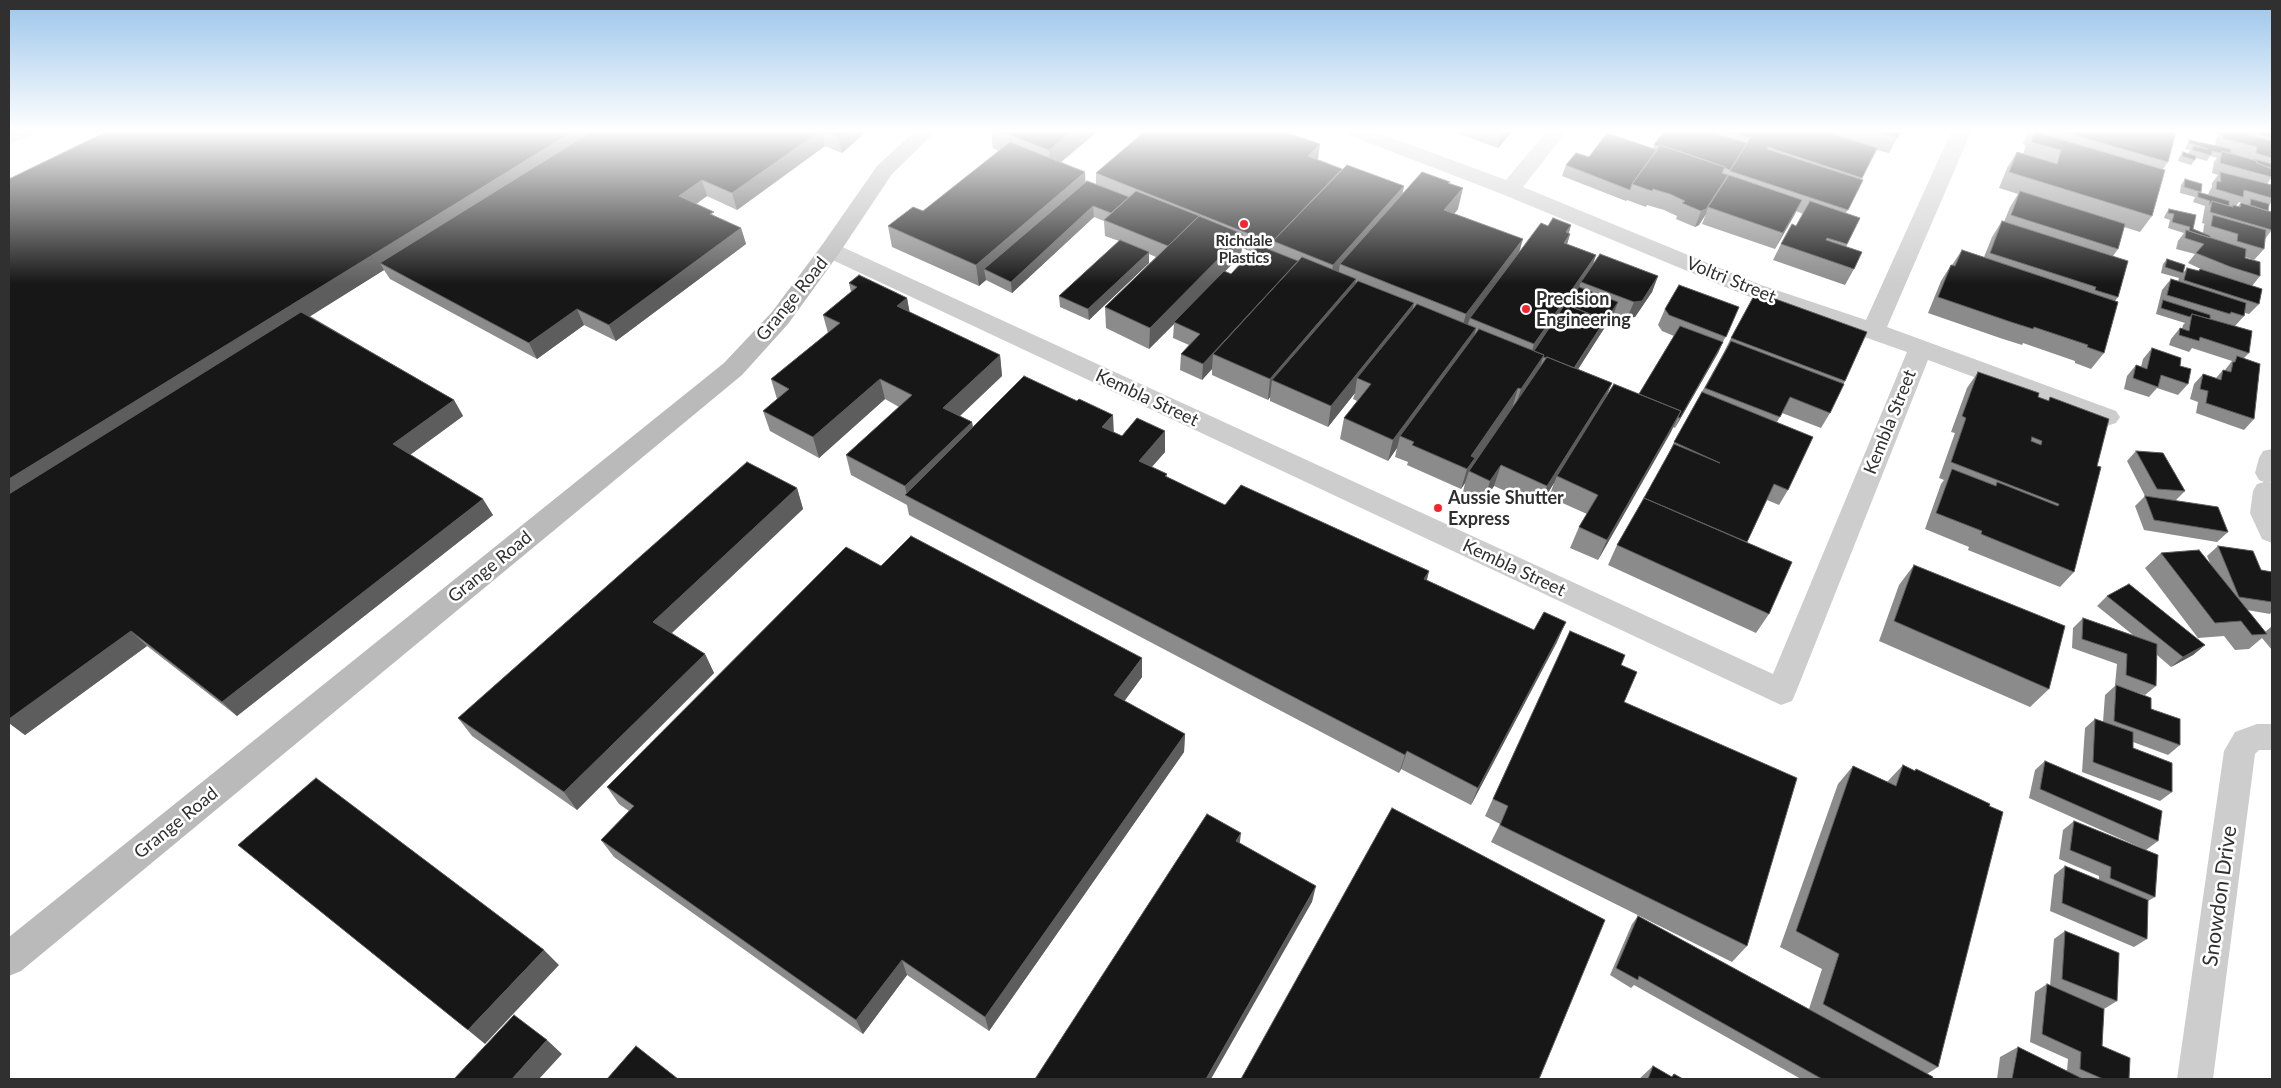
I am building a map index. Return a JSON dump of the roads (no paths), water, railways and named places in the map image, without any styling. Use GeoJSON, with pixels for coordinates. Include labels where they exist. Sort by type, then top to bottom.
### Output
{"type":"FeatureCollection","features":[{"type":"Feature","properties":{"kind":"main road","name":"Grange Road"},"geometry":{"type":"LineString","coordinates":[[9,959],[733,369],[780,318],[830,250],[875,183]]}},
{"type":"Feature","properties":{"kind":"street","name":"Voltri Street"},"geometry":{"type":"LineString","coordinates":[[1493,183],[1753,290],[1873,331],[2107,417]]}},
{"type":"Feature","properties":{"kind":"street"},"geometry":{"type":"LineString","coordinates":[[1510,189],[1515,183]]}},
{"type":"Feature","properties":{"kind":"street"},"geometry":{"type":"LineString","coordinates":[[1873,331],[1939,183]]}},
{"type":"Feature","properties":{"kind":"street","name":"Kembla Street"},"geometry":{"type":"LineString","coordinates":[[830,250],[1781,692],[1920,349]]}},
{"type":"Feature","properties":{"kind":"street"},"geometry":{"type":"LineString","coordinates":[[2270,478],[2263,512],[2267,525],[2272,532]]}},
{"type":"Feature","properties":{"kind":"street","name":"Snowdon Drive"},"geometry":{"type":"LineString","coordinates":[[2195,1079],[2240,751],[2246,742],[2252,739],[2272,737]]}},
{"type":"Feature","properties":{"kind":"place","name":"Richdale Plastics"},"geometry":{"type":"Point","coordinates":[1244,224]}},
{"type":"Feature","properties":{"kind":"place","name":"Precision Engineering"},"geometry":{"type":"Point","coordinates":[1526,309]}},
{"type":"Feature","properties":{"kind":"place","name":"Aussie Shutter Express"},"geometry":{"type":"Point","coordinates":[1438,508]}}]}
